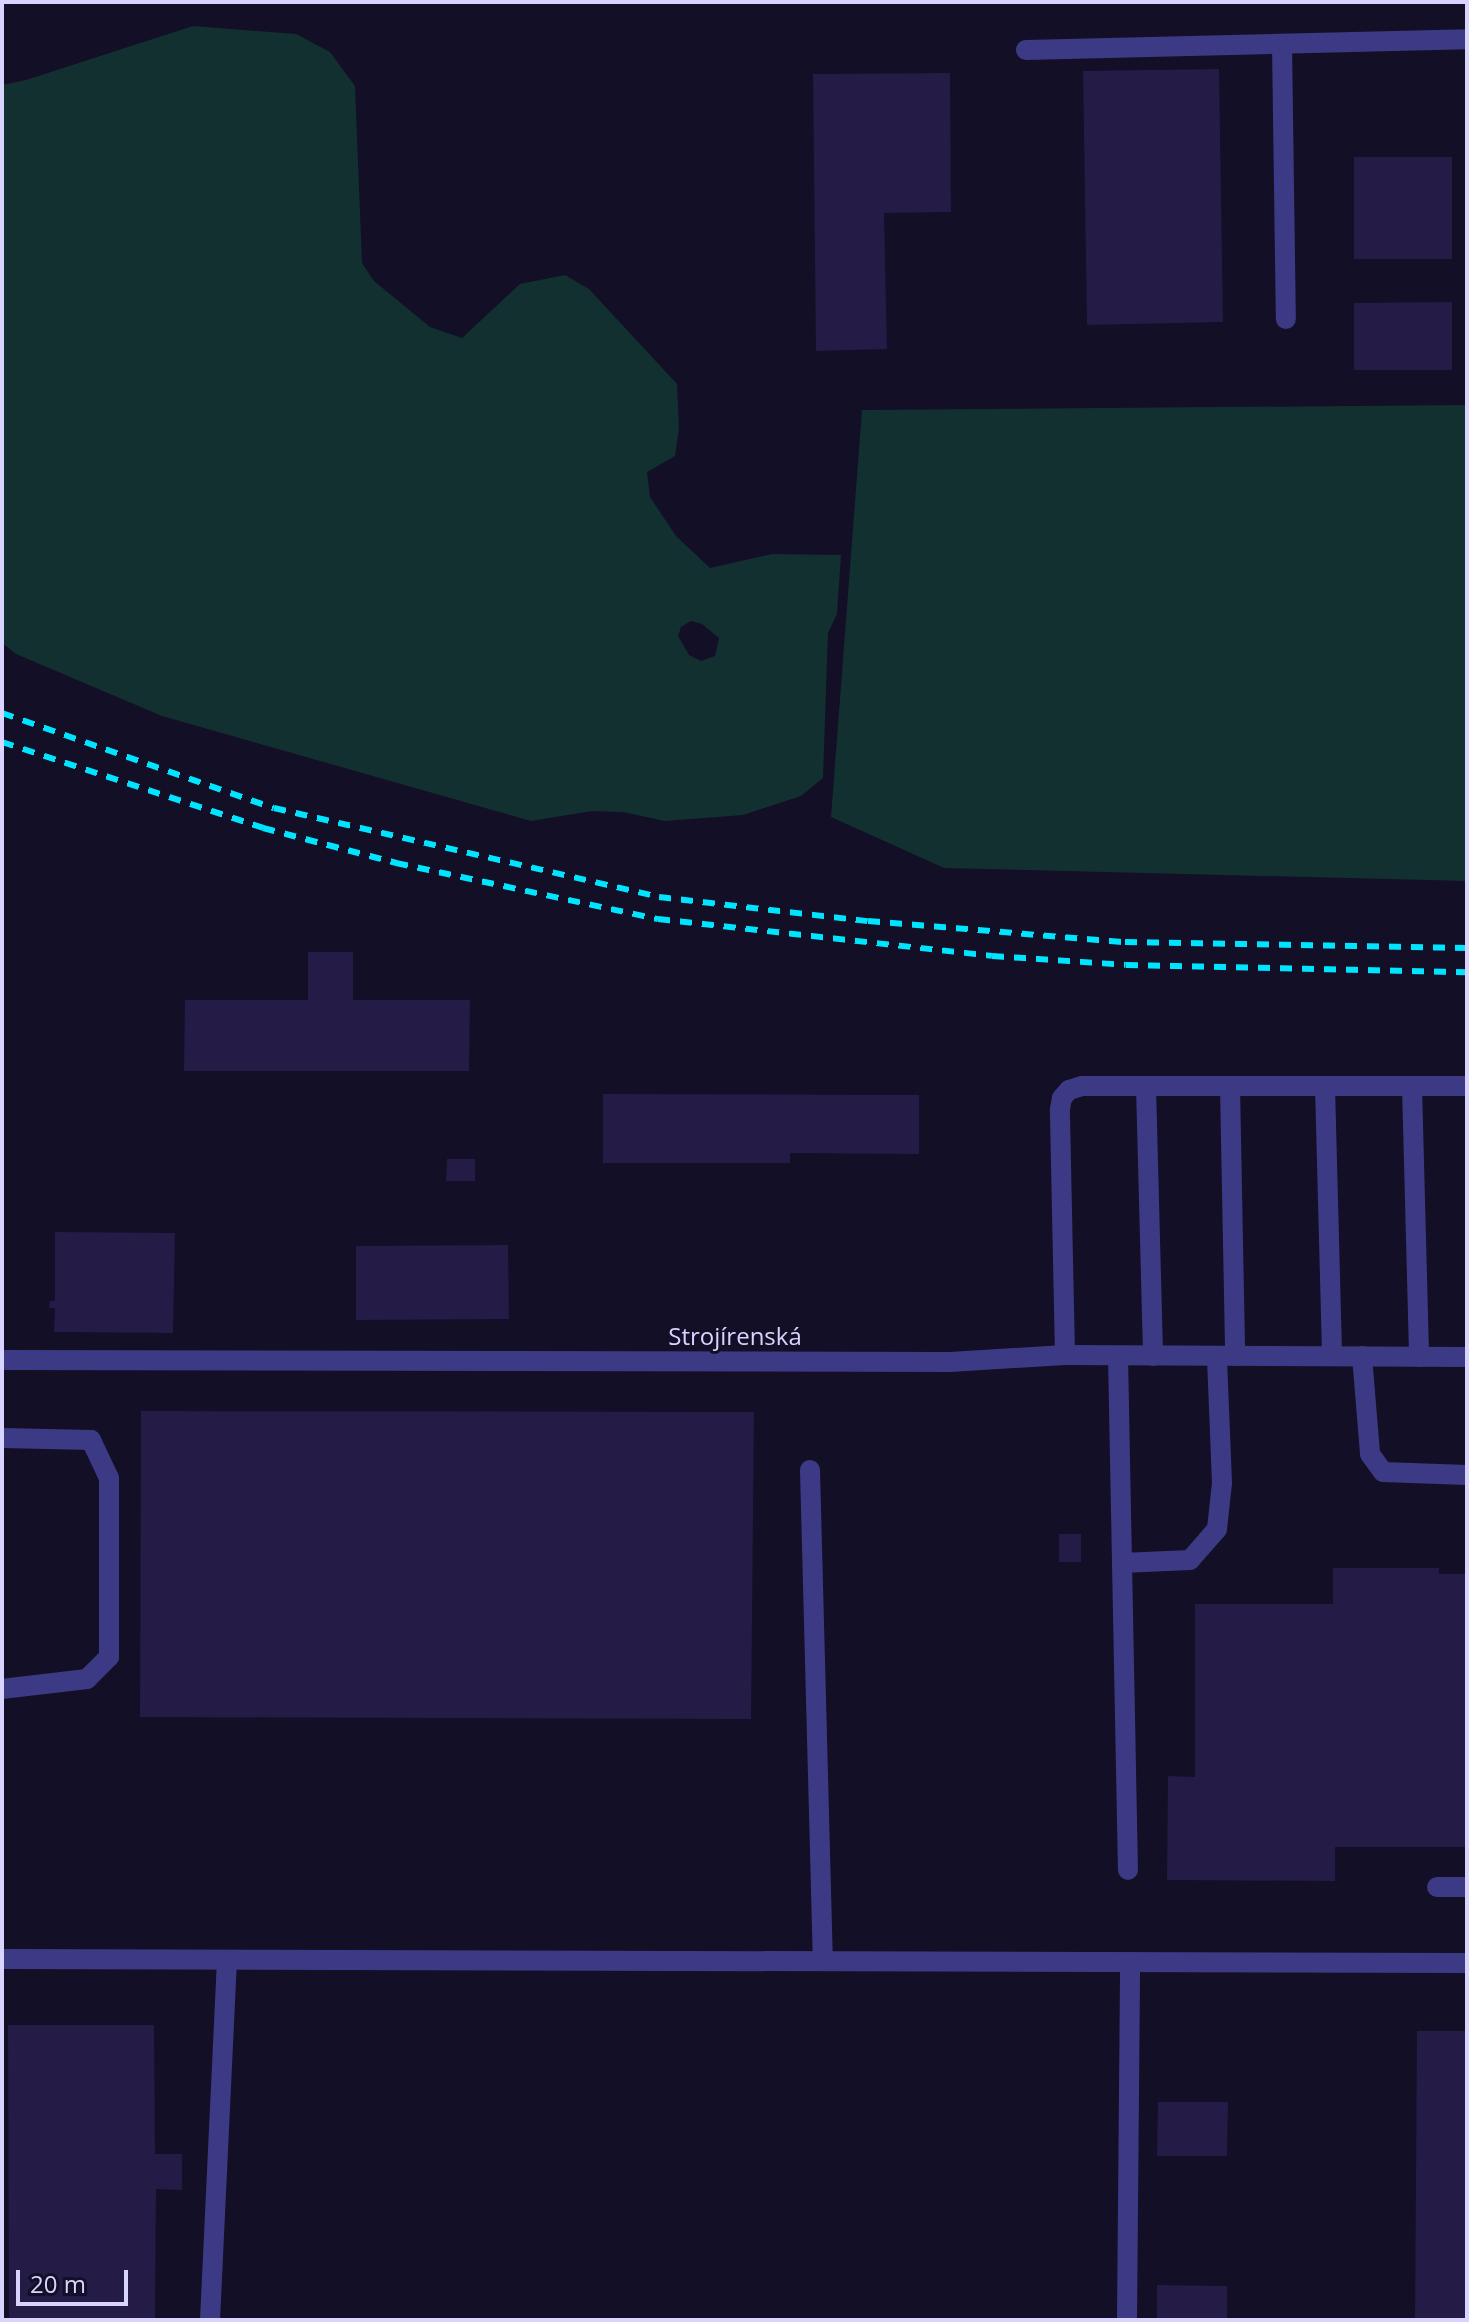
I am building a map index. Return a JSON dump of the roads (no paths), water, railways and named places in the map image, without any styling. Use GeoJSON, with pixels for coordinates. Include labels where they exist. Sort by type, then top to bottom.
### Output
{"type":"FeatureCollection","features":[{"type":"Feature","properties":{"kind":"street"},"geometry":{"type":"LineString","coordinates":[[1026,50],[1467,39]]}},
{"type":"Feature","properties":{"kind":"street"},"geometry":{"type":"LineString","coordinates":[[1282,44],[1286,319]]}},
{"type":"Feature","properties":{"kind":"street"},"geometry":{"type":"LineString","coordinates":[[1065,1355],[1062,1098],[1069,1090],[1082,1086],[1467,1086]]}},
{"type":"Feature","properties":{"kind":"street"},"geometry":{"type":"LineString","coordinates":[[1146,1086],[1153,1356]]}},
{"type":"Feature","properties":{"kind":"street"},"geometry":{"type":"LineString","coordinates":[[1122,1563],[1190,1560],[1217,1529],[1222,1483],[1226,1356],[1230,1086]]}},
{"type":"Feature","properties":{"kind":"street"},"geometry":{"type":"LineString","coordinates":[[1325,1086],[1332,1356]]}},
{"type":"Feature","properties":{"kind":"street"},"geometry":{"type":"LineString","coordinates":[[1412,1086],[1419,1357]]}},
{"type":"Feature","properties":{"kind":"street","name":"Strojírenská"},"geometry":{"type":"LineString","coordinates":[[2,1360],[950,1362],[1065,1355],[1467,1357]]}},
{"type":"Feature","properties":{"kind":"street"},"geometry":{"type":"LineString","coordinates":[[1118,1356],[1128,1870]]}},
{"type":"Feature","properties":{"kind":"street"},"geometry":{"type":"LineString","coordinates":[[1362,1356],[1370,1454],[1383,1472],[1467,1475]]}},
{"type":"Feature","properties":{"kind":"street"},"geometry":{"type":"LineString","coordinates":[[2,1438],[91,1440],[109,1478],[109,1657],[87,1679],[2,1689]]}},
{"type":"Feature","properties":{"kind":"street"},"geometry":{"type":"LineString","coordinates":[[810,1470],[823,1961]]}},
{"type":"Feature","properties":{"kind":"street"},"geometry":{"type":"LineString","coordinates":[[1437,1887],[1467,1887]]}},
{"type":"Feature","properties":{"kind":"street"},"geometry":{"type":"LineString","coordinates":[[2,1959],[1467,1963]]}},
{"type":"Feature","properties":{"kind":"street"},"geometry":{"type":"LineString","coordinates":[[210,2320],[227,1960]]}},
{"type":"Feature","properties":{"kind":"street"},"geometry":{"type":"LineString","coordinates":[[1127,2320],[1130,1962]]}},
{"type":"Feature","properties":{"kind":"railway"},"geometry":{"type":"LineString","coordinates":[[2,713],[274,808],[659,897],[868,921],[1125,942],[1467,948]]}},
{"type":"Feature","properties":{"kind":"railway"},"geometry":{"type":"LineString","coordinates":[[2,742],[263,828],[396,863],[658,919],[992,956],[1126,965],[1467,972]]}}]}
